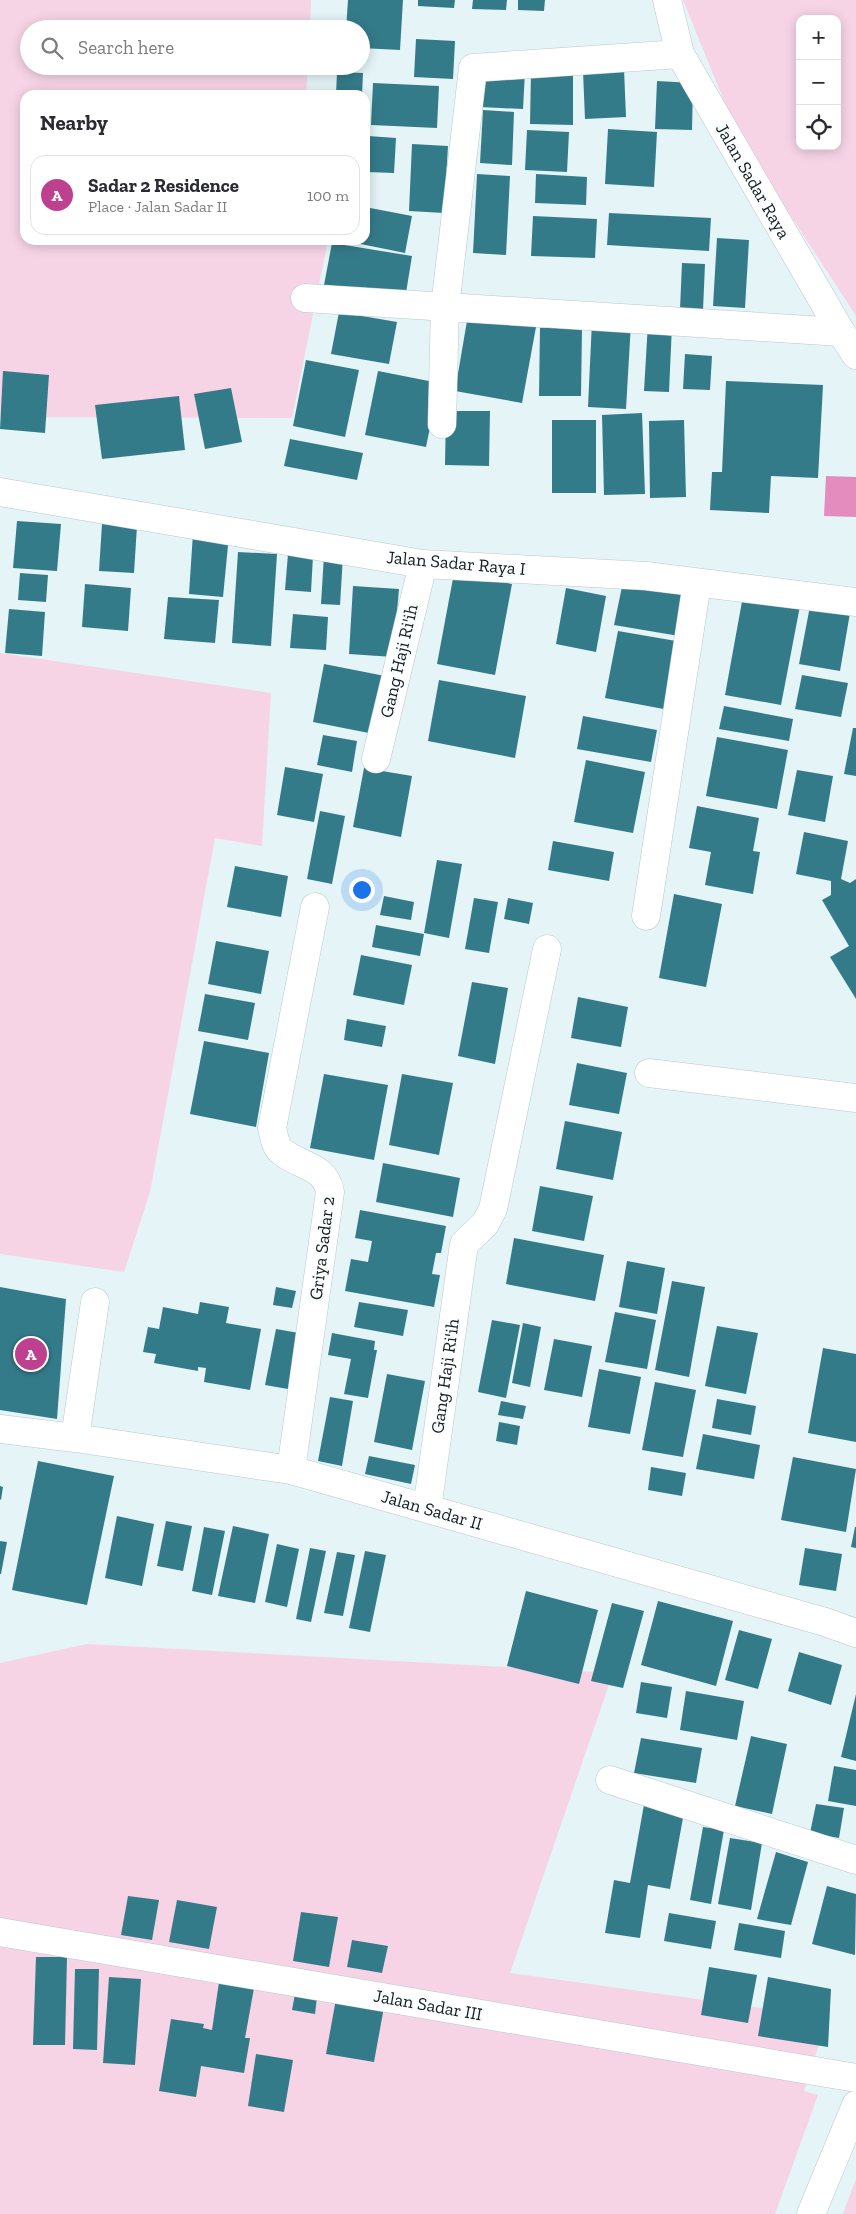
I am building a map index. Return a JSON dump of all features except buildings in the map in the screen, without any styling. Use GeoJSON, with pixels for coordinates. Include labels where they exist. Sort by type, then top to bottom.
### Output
{"type":"FeatureCollection","features":[{"type":"Feature","properties":{"kind":"street","name":"Jalan Sadar Raya"},"geometry":{"type":"LineString","coordinates":[[667,0],[680,54],[840,332],[856,355]]}},
{"type":"Feature","properties":{"kind":"street"},"geometry":{"type":"LineString","coordinates":[[442,424],[445,307],[473,68],[680,54]]}},
{"type":"Feature","properties":{"kind":"street"},"geometry":{"type":"LineString","coordinates":[[305,298],[840,332]]}},
{"type":"Feature","properties":{"kind":"street","name":"Jalan Sadar Raya I"},"geometry":{"type":"LineString","coordinates":[[0,492],[423,564],[646,576],[856,602]]}},
{"type":"Feature","properties":{"kind":"street","name":"Gang Haji Ri'ih"},"geometry":{"type":"LineString","coordinates":[[376,758],[423,564]]}},
{"type":"Feature","properties":{"kind":"street"},"geometry":{"type":"LineString","coordinates":[[646,916],[697,583]]}},
{"type":"Feature","properties":{"kind":"street","name":"Griya Sadar 2"},"geometry":{"type":"LineString","coordinates":[[291,1470],[330,1192],[328,1181],[322,1175],[280,1150],[272,1128],[315,908]]}},
{"type":"Feature","properties":{"kind":"street","name":"Gang Haji Ri'ih"},"geometry":{"type":"LineString","coordinates":[[427,1509],[464,1244],[485,1224],[492,1209],[547,950]]}},
{"type":"Feature","properties":{"kind":"street"},"geometry":{"type":"LineString","coordinates":[[650,1073],[856,1098]]}},
{"type":"Feature","properties":{"kind":"street"},"geometry":{"type":"LineString","coordinates":[[75,1438],[95,1302]]}},
{"type":"Feature","properties":{"kind":"street","name":"Jalan Sadar II"},"geometry":{"type":"LineString","coordinates":[[0,1429],[75,1438],[291,1470],[816,1619],[856,1633]]}},
{"type":"Feature","properties":{"kind":"street"},"geometry":{"type":"LineString","coordinates":[[610,1780],[856,1860]]}},
{"type":"Feature","properties":{"kind":"street","name":"Jalan Sadar III"},"geometry":{"type":"LineString","coordinates":[[0,1932],[856,2078]]}},
{"type":"Feature","properties":{"kind":"street"},"geometry":{"type":"LineString","coordinates":[[811,2214],[856,2105]]}},
{"type":"Feature","properties":{"kind":"shaded area"},"geometry":{"type":"Polygon","coordinates":[[[0,0],[311,0],[310,20],[20,20],[20,75],[307,75],[306,90],[20,90],[20,245],[327,245],[292,418],[0,417],[0,0]]]}},
{"type":"Feature","properties":{"kind":"shaded area"},"geometry":{"type":"Polygon","coordinates":[[[683,0],[856,0],[856,316],[737,133],[683,0]]]}},
{"type":"Feature","properties":{"kind":"shaded area"},"geometry":{"type":"Polygon","coordinates":[[[826,476],[856,477],[856,517],[824,516],[826,476]]]}},
{"type":"Feature","properties":{"kind":"shaded area"},"geometry":{"type":"Polygon","coordinates":[[[0,653],[271,693],[262,846],[215,838],[150,1192],[124,1272],[0,1254],[0,653]]]}},
{"type":"Feature","properties":{"kind":"shaded area"},"geometry":{"type":"Polygon","coordinates":[[[87,1644],[613,1673],[510,1973],[828,2017],[804,2091],[818,2095],[775,2214],[0,2214],[0,1663],[87,1644]]]}},
{"type":"Feature","properties":{"kind":"shaded area"},"geometry":{"type":"Polygon","coordinates":[[[856,2179],[856,2214],[843,2214],[856,2179]]]}},
{"type":"Feature","properties":{"kind":"place","name":"Sadar 2 Residence"},"geometry":{"type":"Point","coordinates":[31,1354]}}]}
